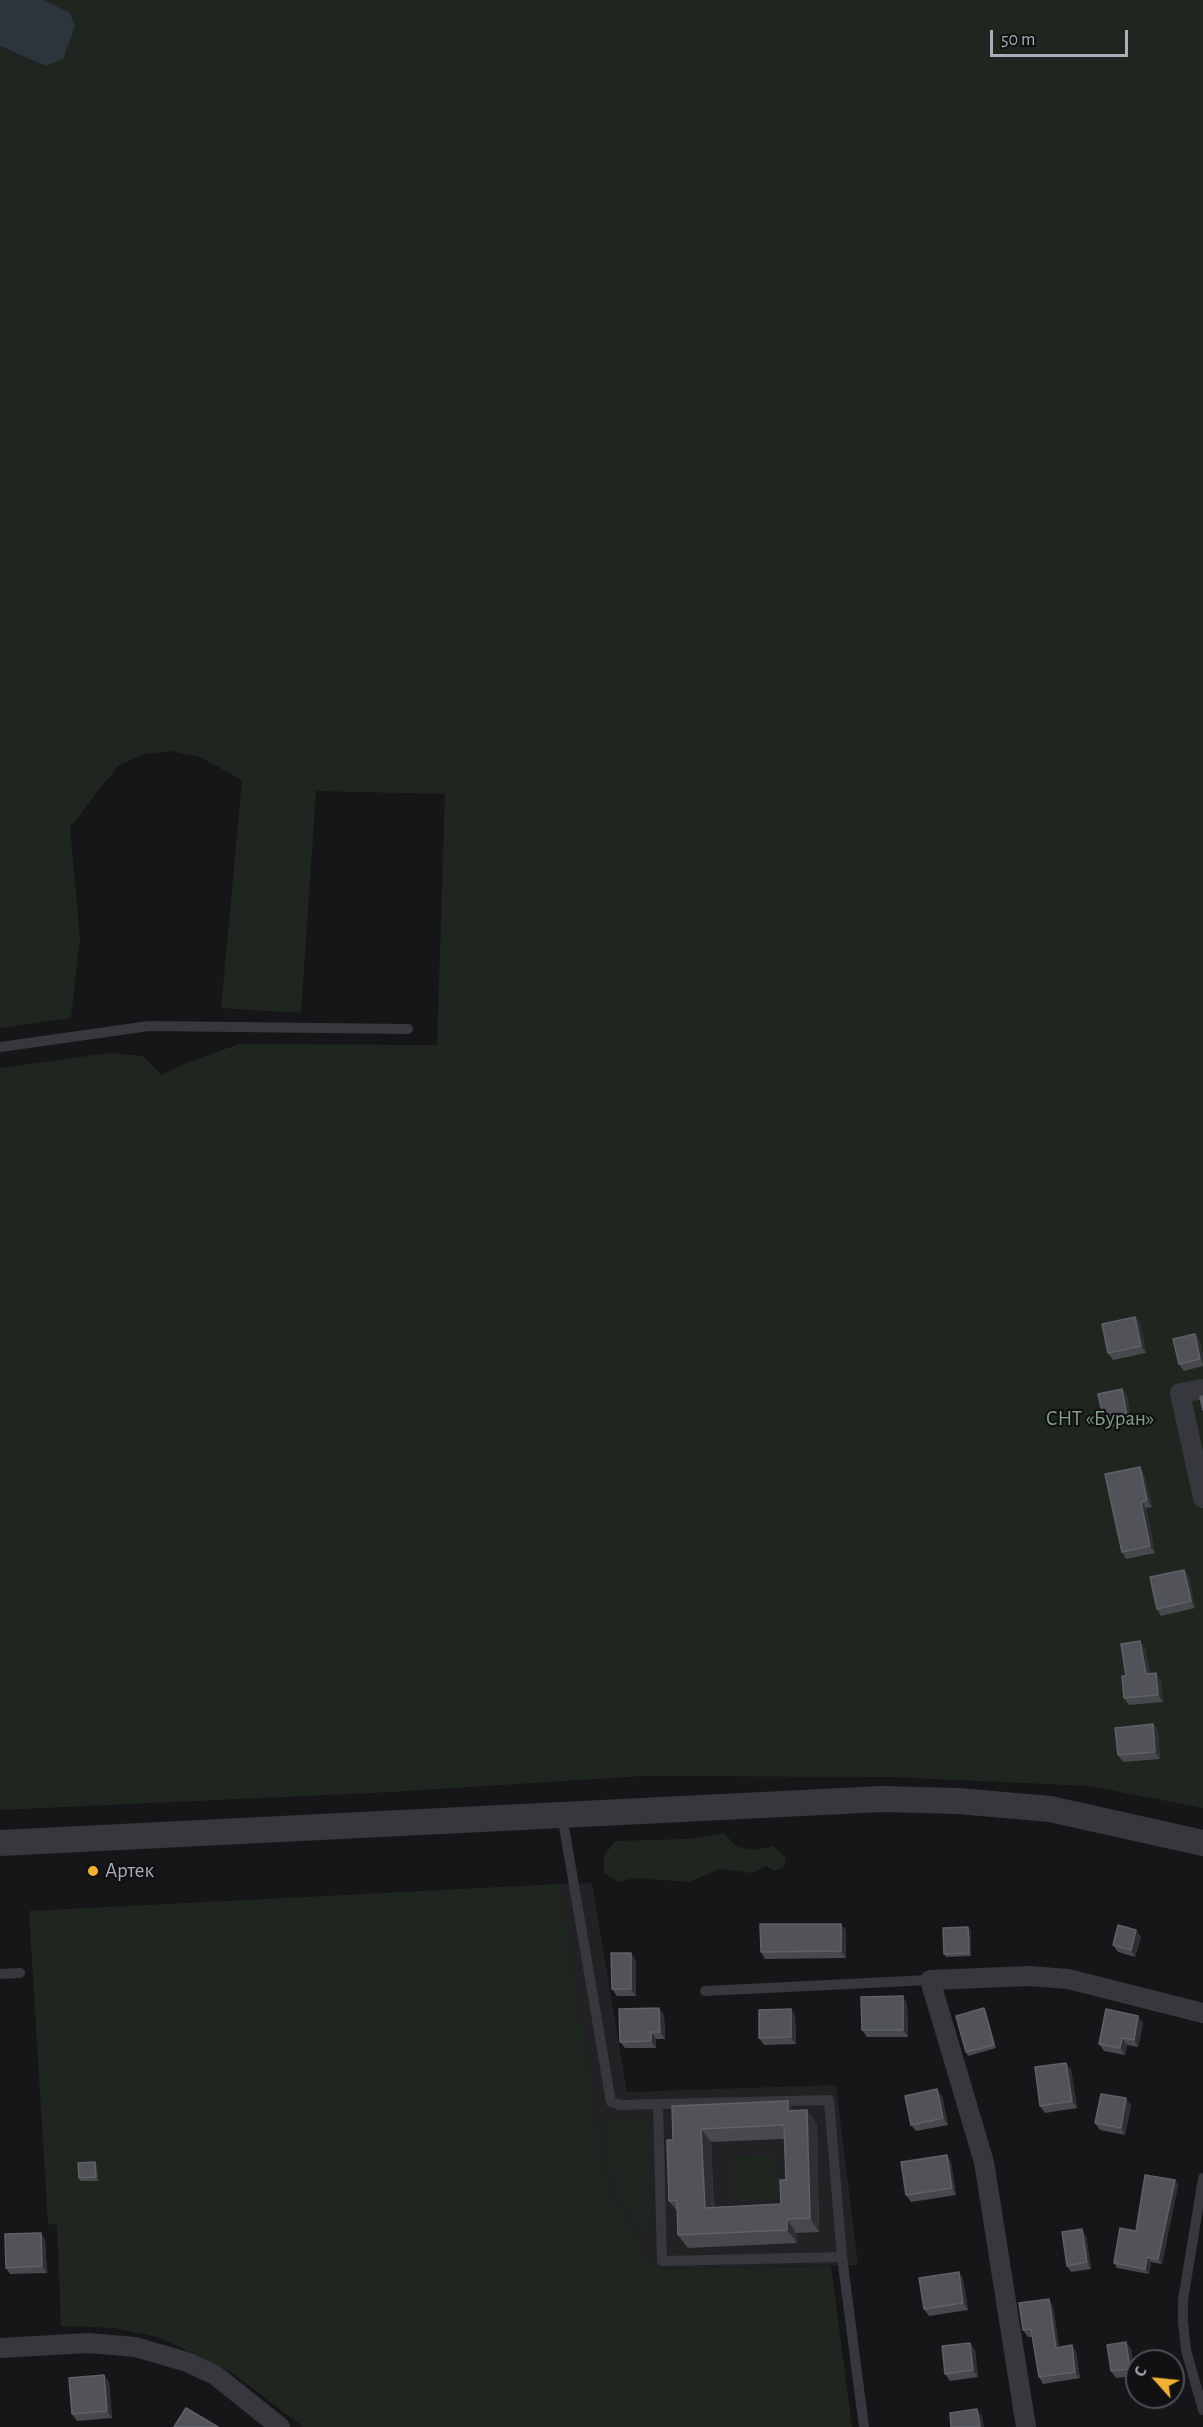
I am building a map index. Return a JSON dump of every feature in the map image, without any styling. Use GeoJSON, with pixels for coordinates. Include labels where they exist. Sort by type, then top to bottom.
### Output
{"type":"FeatureCollection","features":[{"type":"Feature","properties":{"kind":"street"},"geometry":{"type":"LineString","coordinates":[[1203,1389],[1180,1393],[1203,1498]]}},
{"type":"Feature","properties":{"kind":"street"},"geometry":{"type":"LineString","coordinates":[[0,1843],[871,1800],[958,1801],[1050,1809],[1203,1843]]}},
{"type":"Feature","properties":{"kind":"street"},"geometry":{"type":"LineString","coordinates":[[1026,2427],[984,2162],[930,1980],[1030,1976],[1068,1980],[1203,2013]]}},
{"type":"Feature","properties":{"kind":"street"},"geometry":{"type":"LineString","coordinates":[[0,2348],[88,2343],[135,2348],[187,2362],[215,2375],[280,2427]]}},
{"type":"Feature","properties":{"kind":"lane"},"geometry":{"type":"LineString","coordinates":[[0,1047],[149,1026],[408,1029]]}},
{"type":"Feature","properties":{"kind":"lane"},"geometry":{"type":"LineString","coordinates":[[562,1815],[609,2097],[615,2105],[829,2100],[842,2257],[864,2427]]}},
{"type":"Feature","properties":{"kind":"lane"},"geometry":{"type":"LineString","coordinates":[[0,1974],[20,1973]]}},
{"type":"Feature","properties":{"kind":"lane"},"geometry":{"type":"LineString","coordinates":[[705,1991],[930,1980]]}},
{"type":"Feature","properties":{"kind":"lane"},"geometry":{"type":"LineString","coordinates":[[658,2105],[662,2260],[842,2257]]}},
{"type":"Feature","properties":{"kind":"lane"},"geometry":{"type":"LineString","coordinates":[[1203,2178],[1183,2300],[1186,2350],[1203,2410]]}},
{"type":"Feature","properties":{"kind":"shaded area"},"geometry":{"type":"Polygon","coordinates":[[[0,0],[44,0],[70,13],[75,26],[63,59],[45,66],[0,46],[0,0]]]}},
{"type":"Feature","properties":{"kind":"shaded area"},"geometry":{"type":"Polygon","coordinates":[[[592,1883],[627,2092],[836,2085],[858,2265],[655,2269],[608,2186],[560,1884],[592,1883]]]}},
{"type":"Feature","properties":{"kind":"green space","name":"СНТ «Буран»"},"geometry":{"type":"Polygon","coordinates":[[[44,0],[1203,0],[1203,1808],[1090,1786],[889,1777],[643,1776],[391,1792],[0,1810],[0,1068],[109,1053],[143,1056],[162,1075],[186,1063],[239,1044],[437,1045],[445,794],[316,791],[301,1013],[221,1008],[242,780],[200,757],[171,751],[144,754],[118,766],[70,827],[80,938],[71,1018],[0,1028],[0,46],[44,66],[70,13],[44,0]]]}},
{"type":"Feature","properties":{"kind":"green space"},"geometry":{"type":"Polygon","coordinates":[[[724,1833],[737,1847],[756,1850],[773,1846],[786,1858],[784,1867],[775,1871],[766,1866],[752,1873],[720,1869],[689,1882],[635,1878],[618,1882],[604,1873],[604,1856],[615,1841],[687,1839],[724,1833]]]}},
{"type":"Feature","properties":{"kind":"green space"},"geometry":{"type":"Polygon","coordinates":[[[560,1884],[608,2186],[655,2269],[831,2266],[852,2427],[303,2427],[231,2372],[161,2338],[115,2328],[61,2326],[57,2225],[48,2224],[29,1911],[560,1884]]]}},
{"type":"Feature","properties":{"kind":"green space"},"geometry":{"type":"Polygon","coordinates":[[[646,2117],[651,2228],[638,2229],[613,2185],[605,2121],[646,2117]]]}},
{"type":"Feature","properties":{"kind":"green space"},"geometry":{"type":"Polygon","coordinates":[[[776,2155],[778,2199],[731,2201],[729,2157],[776,2155]]]}},
{"type":"Feature","properties":{"kind":"building"},"geometry":{"type":"Polygon","coordinates":[[[1135,1317],[1141,1346],[1108,1353],[1102,1324],[1135,1317]]]}},
{"type":"Feature","properties":{"kind":"building"},"geometry":{"type":"Polygon","coordinates":[[[1195,1334],[1200,1359],[1179,1364],[1173,1339],[1195,1334]]]}},
{"type":"Feature","properties":{"kind":"building"},"geometry":{"type":"Polygon","coordinates":[[[1122,1389],[1127,1416],[1104,1421],[1098,1394],[1122,1389]]]}},
{"type":"Feature","properties":{"kind":"building"},"geometry":{"type":"Polygon","coordinates":[[[1140,1467],[1147,1500],[1141,1502],[1150,1546],[1122,1552],[1105,1474],[1140,1467]]]}},
{"type":"Feature","properties":{"kind":"building"},"geometry":{"type":"Polygon","coordinates":[[[1184,1570],[1191,1601],[1157,1609],[1150,1577],[1184,1570]]]}},
{"type":"Feature","properties":{"kind":"building"},"geometry":{"type":"Polygon","coordinates":[[[1140,1641],[1146,1674],[1156,1673],[1158,1695],[1124,1698],[1122,1676],[1126,1676],[1121,1644],[1140,1641]]]}},
{"type":"Feature","properties":{"kind":"building"},"geometry":{"type":"Polygon","coordinates":[[[1153,1724],[1155,1752],[1118,1755],[1115,1728],[1153,1724]]]}},
{"type":"Feature","properties":{"kind":"building"},"geometry":{"type":"Polygon","coordinates":[[[760,1924],[841,1924],[841,1951],[761,1952],[760,1924]]]}},
{"type":"Feature","properties":{"kind":"building"},"geometry":{"type":"Polygon","coordinates":[[[1118,1925],[1136,1930],[1131,1950],[1113,1945],[1118,1925]]]}},
{"type":"Feature","properties":{"kind":"building"},"geometry":{"type":"Polygon","coordinates":[[[968,1927],[969,1953],[944,1954],[943,1928],[968,1927]]]}},
{"type":"Feature","properties":{"kind":"building"},"geometry":{"type":"Polygon","coordinates":[[[611,1953],[631,1953],[631,1989],[612,1989],[611,1953]]]}},
{"type":"Feature","properties":{"kind":"building"},"geometry":{"type":"Polygon","coordinates":[[[903,1996],[903,2030],[862,2030],[861,1997],[903,1996]]]}},
{"type":"Feature","properties":{"kind":"building"},"geometry":{"type":"Polygon","coordinates":[[[659,2008],[660,2032],[651,2032],[651,2041],[620,2042],[619,2009],[659,2008]]]}},
{"type":"Feature","properties":{"kind":"building"},"geometry":{"type":"Polygon","coordinates":[[[984,2008],[994,2045],[966,2052],[956,2016],[984,2008]]]}},
{"type":"Feature","properties":{"kind":"building"},"geometry":{"type":"Polygon","coordinates":[[[791,2009],[791,2037],[759,2038],[759,2010],[791,2009]]]}},
{"type":"Feature","properties":{"kind":"building"},"geometry":{"type":"Polygon","coordinates":[[[1106,2009],[1138,2016],[1134,2040],[1122,2038],[1120,2048],[1099,2044],[1106,2009]]]}},
{"type":"Feature","properties":{"kind":"building"},"geometry":{"type":"Polygon","coordinates":[[[1066,2063],[1072,2101],[1040,2106],[1035,2067],[1066,2063]]]}},
{"type":"Feature","properties":{"kind":"building"},"geometry":{"type":"Polygon","coordinates":[[[937,2089],[943,2118],[911,2125],[905,2096],[937,2089]]]}},
{"type":"Feature","properties":{"kind":"building"},"geometry":{"type":"Polygon","coordinates":[[[1101,2094],[1126,2098],[1121,2128],[1095,2123],[1101,2094]]]}},
{"type":"Feature","properties":{"kind":"building"},"geometry":{"type":"Polygon","coordinates":[[[788,2101],[788,2111],[807,2110],[810,2218],[787,2219],[787,2230],[678,2235],[677,2200],[669,2201],[667,2140],[673,2140],[672,2106],[788,2101]],[[784,2125],[701,2129],[705,2208],[781,2204],[780,2180],[786,2180],[784,2125]]]}},
{"type":"Feature","properties":{"kind":"building"},"geometry":{"type":"Polygon","coordinates":[[[947,2155],[952,2188],[906,2195],[901,2162],[947,2155]]]}},
{"type":"Feature","properties":{"kind":"building"},"geometry":{"type":"Polygon","coordinates":[[[95,2162],[96,2177],[79,2178],[78,2163],[95,2162]]]}},
{"type":"Feature","properties":{"kind":"building"},"geometry":{"type":"Polygon","coordinates":[[[1145,2175],[1175,2180],[1158,2259],[1147,2257],[1145,2269],[1114,2263],[1120,2228],[1136,2231],[1145,2175]]]}},
{"type":"Feature","properties":{"kind":"building"},"geometry":{"type":"Polygon","coordinates":[[[1082,2229],[1087,2262],[1067,2266],[1062,2232],[1082,2229]]]}},
{"type":"Feature","properties":{"kind":"building"},"geometry":{"type":"Polygon","coordinates":[[[41,2233],[42,2266],[6,2268],[5,2234],[41,2233]]]}},
{"type":"Feature","properties":{"kind":"building"},"geometry":{"type":"Polygon","coordinates":[[[959,2272],[963,2303],[924,2309],[919,2278],[959,2272]]]}},
{"type":"Feature","properties":{"kind":"building"},"geometry":{"type":"Polygon","coordinates":[[[1049,2299],[1056,2348],[1072,2345],[1075,2372],[1039,2377],[1031,2329],[1023,2330],[1019,2303],[1049,2299]]]}},
{"type":"Feature","properties":{"kind":"building"},"geometry":{"type":"Polygon","coordinates":[[[1126,2342],[1125,2370],[1111,2371],[1107,2345],[1126,2342]]]}},
{"type":"Feature","properties":{"kind":"building"},"geometry":{"type":"Polygon","coordinates":[[[970,2343],[973,2370],[945,2374],[942,2346],[970,2343]]]}},
{"type":"Feature","properties":{"kind":"building"},"geometry":{"type":"Polygon","coordinates":[[[104,2375],[107,2411],[72,2414],[69,2378],[104,2375]]]}},
{"type":"Feature","properties":{"kind":"building"},"geometry":{"type":"Polygon","coordinates":[[[186,2408],[218,2427],[174,2427],[186,2408]]]}},
{"type":"Feature","properties":{"kind":"building"},"geometry":{"type":"Polygon","coordinates":[[[977,2409],[980,2427],[951,2427],[950,2413],[977,2409]]]}},
{"type":"Feature","properties":{"kind":"place","name":"Артек"},"geometry":{"type":"Point","coordinates":[93,1871]}}]}
